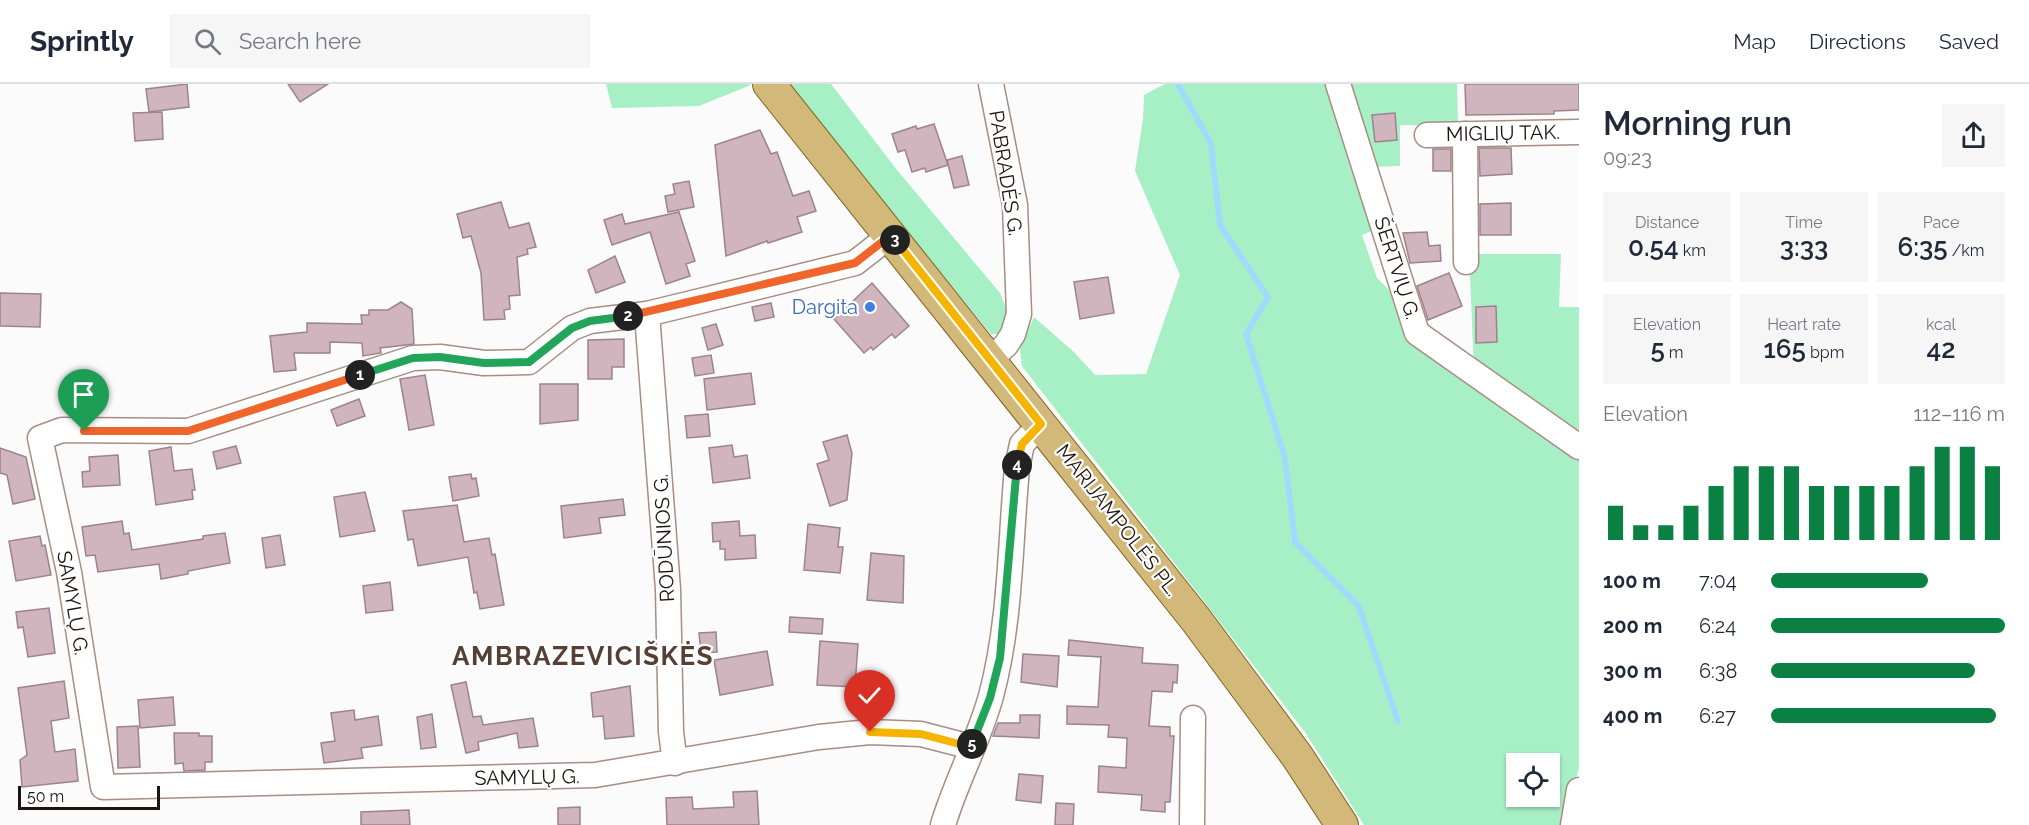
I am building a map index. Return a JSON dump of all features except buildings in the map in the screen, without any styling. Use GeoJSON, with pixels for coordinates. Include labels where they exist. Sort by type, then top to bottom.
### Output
{"type":"FeatureCollection","features":[{"type":"Feature","properties":{"kind":"main road","name":"MARIJAMPOLĖS PL."},"geometry":{"type":"LineString","coordinates":[[769,84],[1197,621],[1297,756],[1342,825]]}},
{"type":"Feature","properties":{"kind":"street","name":"PABRADĖS G."},"geometry":{"type":"LineString","coordinates":[[990,360],[1006,345],[1013,334],[1018,314],[1015,205],[991,84]]}},
{"type":"Feature","properties":{"kind":"street","name":"ŠERTVIŲ G."},"geometry":{"type":"LineString","coordinates":[[1338,84],[1417,333],[1579,447]]}},
{"type":"Feature","properties":{"kind":"street","name":"MIGLIŲ TAK."},"geometry":{"type":"LineString","coordinates":[[1427,135],[1579,132]]}},
{"type":"Feature","properties":{"kind":"street"},"geometry":{"type":"LineString","coordinates":[[1465,134],[1467,262]]}},
{"type":"Feature","properties":{"kind":"street","name":"SAMYLŲ G."},"geometry":{"type":"LineString","coordinates":[[891,235],[855,263],[647,314],[590,321],[572,328],[529,362],[484,363],[440,357],[413,358],[188,431],[62,430],[40,438],[69,572],[103,787],[595,775],[819,737],[870,732],[921,734],[971,747]]}},
{"type":"Feature","properties":{"kind":"street","name":"RODŪNIOS G."},"geometry":{"type":"LineString","coordinates":[[647,314],[668,589],[671,732],[675,763]]}},
{"type":"Feature","properties":{"kind":"street"},"geometry":{"type":"LineString","coordinates":[[943,825],[990,698],[1000,658],[1017,468],[1022,444],[1041,424]]}},
{"type":"Feature","properties":{"kind":"street"},"geometry":{"type":"LineString","coordinates":[[1192,825],[1193,718]]}},
{"type":"Feature","properties":{"kind":"street"},"geometry":{"type":"LineString","coordinates":[[1573,825],[1579,790]]}},
{"type":"Feature","properties":{"kind":"green space"},"geometry":{"type":"Polygon","coordinates":[[[606,84],[751,85],[699,106],[612,108],[606,84]]]}},
{"type":"Feature","properties":{"kind":"green space"},"geometry":{"type":"Polygon","coordinates":[[[786,84],[831,84],[897,170],[1000,293],[1008,313],[1003,334],[991,334],[786,84]]]}},
{"type":"Feature","properties":{"kind":"green space"},"geometry":{"type":"Polygon","coordinates":[[[1165,84],[1329,84],[1374,230],[1362,235],[1377,278],[1397,298],[1407,333],[1579,457],[1579,768],[1563,825],[1364,825],[1305,732],[1022,366],[1020,349],[1034,317],[1075,353],[1095,375],[1146,374],[1180,275],[1135,171],[1143,119],[1144,95],[1165,84]]]}},
{"type":"Feature","properties":{"kind":"green space"},"geometry":{"type":"Polygon","coordinates":[[[1344,84],[1457,84],[1458,126],[1400,125],[1400,166],[1371,167],[1344,84]]]}},
{"type":"Feature","properties":{"kind":"green space"},"geometry":{"type":"Polygon","coordinates":[[[1469,254],[1561,254],[1559,307],[1579,307],[1579,441],[1474,367],[1469,254]]]}},
{"type":"Feature","properties":{"kind":"waterway"},"geometry":{"type":"LineString","coordinates":[[1178,84],[1211,144],[1220,225],[1268,297],[1246,334],[1285,458],[1295,542],[1358,605],[1398,721]]}},
{"type":"Feature","properties":{"kind":"place","name":"Dargita"},"geometry":{"type":"Point","coordinates":[870,307]}},
{"type":"Feature","properties":{"kind":"district","name":"AMBRAZEVICIŠKĖS"},"geometry":{"type":"Point","coordinates":[583,656]}},
{"type":"Feature","properties":{"kind":"route"},"geometry":{"type":"LineString","coordinates":[[84,431],[188,431],[413,358],[440,357],[484,363],[529,362],[545,351],[560,336],[590,321],[647,314],[855,263],[891,235],[1041,424],[1028,435],[1022,444],[1017,468],[1000,658],[990,698],[971,747],[921,734],[870,732]]}}]}
